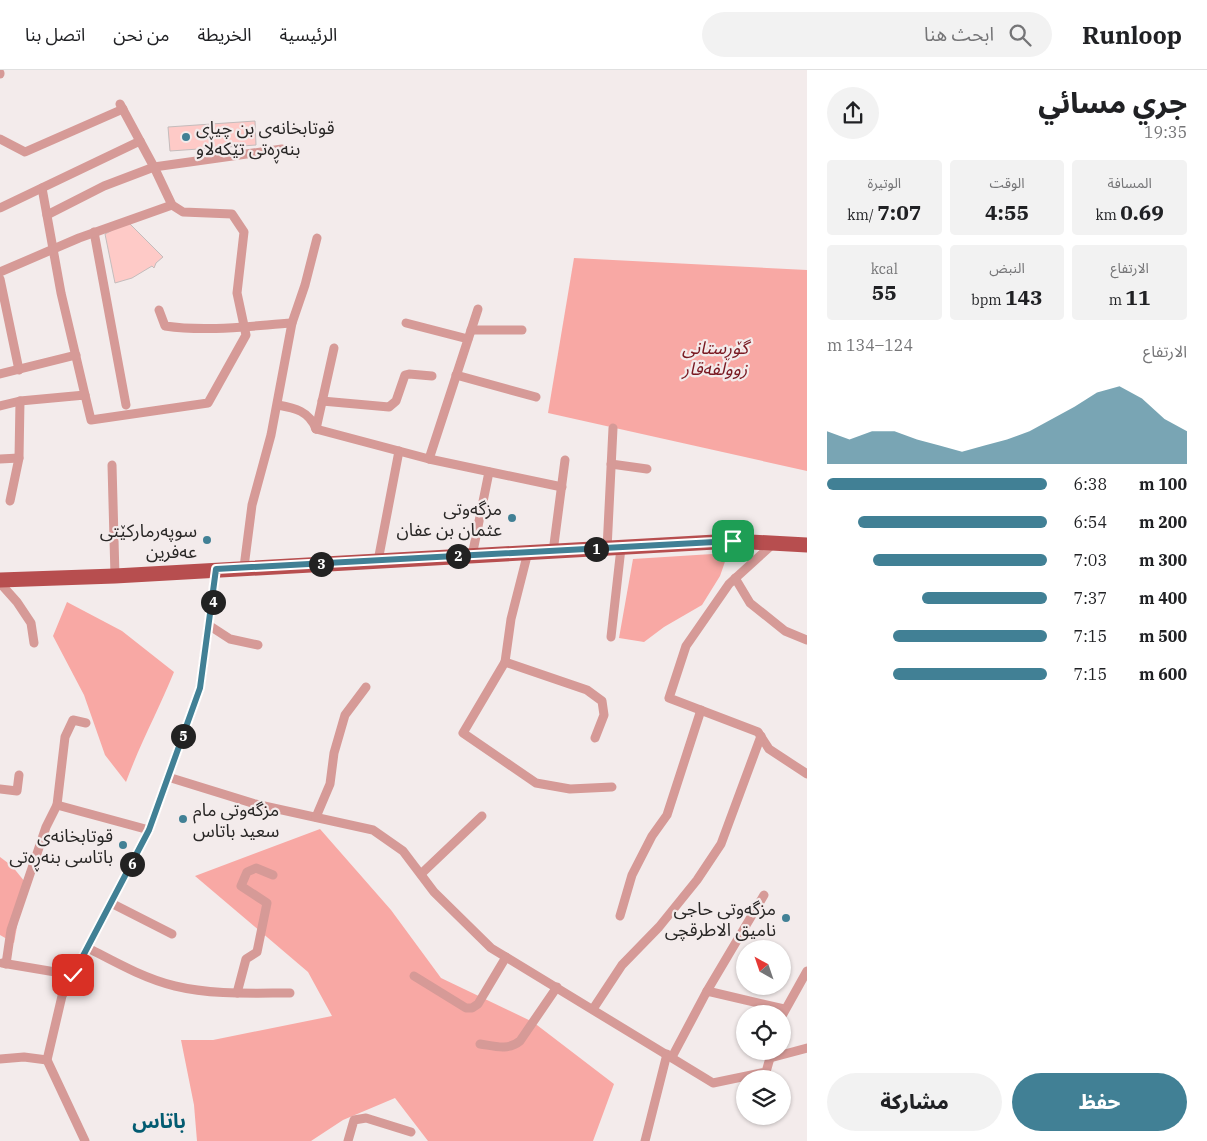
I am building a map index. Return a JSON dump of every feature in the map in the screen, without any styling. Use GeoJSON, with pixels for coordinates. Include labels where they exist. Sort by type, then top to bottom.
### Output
{"type":"FeatureCollection","features":[{"type":"Feature","properties":{"kind":"main road"},"geometry":{"type":"LineString","coordinates":[[0,581],[733,541],[807,545]]}},
{"type":"Feature","properties":{"kind":"main road"},"geometry":{"type":"LineString","coordinates":[[773,544],[807,551]]}},
{"type":"Feature","properties":{"kind":"street"},"geometry":{"type":"LineString","coordinates":[[0,139],[25,152],[121,106],[172,205],[183,212],[232,214],[244,232],[237,293],[246,335],[208,403],[91,420],[53,249],[42,188]]}},
{"type":"Feature","properties":{"kind":"street"},"geometry":{"type":"LineString","coordinates":[[0,208],[140,141]]}},
{"type":"Feature","properties":{"kind":"street"},"geometry":{"type":"LineString","coordinates":[[47,215],[104,186],[154,167],[282,149]]}},
{"type":"Feature","properties":{"kind":"street"},"geometry":{"type":"LineString","coordinates":[[0,272],[94,232],[172,205]]}},
{"type":"Feature","properties":{"kind":"street"},"geometry":{"type":"LineString","coordinates":[[94,232],[126,405]]}},
{"type":"Feature","properties":{"kind":"street"},"geometry":{"type":"LineString","coordinates":[[244,568],[252,504],[278,405],[292,323],[305,285],[317,238]]}},
{"type":"Feature","properties":{"kind":"street"},"geometry":{"type":"LineString","coordinates":[[0,279],[19,370]]}},
{"type":"Feature","properties":{"kind":"street"},"geometry":{"type":"LineString","coordinates":[[429,459],[478,309]]}},
{"type":"Feature","properties":{"kind":"street"},"geometry":{"type":"LineString","coordinates":[[159,310],[165,326],[222,328],[292,323]]}},
{"type":"Feature","properties":{"kind":"street"},"geometry":{"type":"LineString","coordinates":[[406,323],[469,335],[522,330]]}},
{"type":"Feature","properties":{"kind":"street"},"geometry":{"type":"LineString","coordinates":[[316,429],[334,348]]}},
{"type":"Feature","properties":{"kind":"street"},"geometry":{"type":"LineString","coordinates":[[0,374],[76,355]]}},
{"type":"Feature","properties":{"kind":"street"},"geometry":{"type":"LineString","coordinates":[[322,401],[389,407],[396,402],[405,375],[432,376]]}},
{"type":"Feature","properties":{"kind":"street"},"geometry":{"type":"LineString","coordinates":[[456,375],[536,397]]}},
{"type":"Feature","properties":{"kind":"street"},"geometry":{"type":"LineString","coordinates":[[0,406],[85,395]]}},
{"type":"Feature","properties":{"kind":"street"},"geometry":{"type":"LineString","coordinates":[[10,501],[19,458],[20,402]]}},
{"type":"Feature","properties":{"kind":"street"},"geometry":{"type":"LineString","coordinates":[[278,405],[304,412],[312,418],[316,429]]}},
{"type":"Feature","properties":{"kind":"street"},"geometry":{"type":"LineString","coordinates":[[611,637],[614,548],[611,464],[613,428]]}},
{"type":"Feature","properties":{"kind":"street"},"geometry":{"type":"LineString","coordinates":[[316,429],[429,459],[562,487]]}},
{"type":"Feature","properties":{"kind":"street"},"geometry":{"type":"LineString","coordinates":[[378,561],[399,451]]}},
{"type":"Feature","properties":{"kind":"street"},"geometry":{"type":"LineString","coordinates":[[0,459],[19,458]]}},
{"type":"Feature","properties":{"kind":"street"},"geometry":{"type":"LineString","coordinates":[[553,552],[564,460]]}},
{"type":"Feature","properties":{"kind":"street"},"geometry":{"type":"LineString","coordinates":[[611,464],[647,469]]}},
{"type":"Feature","properties":{"kind":"street"},"geometry":{"type":"LineString","coordinates":[[112,465],[115,576]]}},
{"type":"Feature","properties":{"kind":"street"},"geometry":{"type":"LineString","coordinates":[[472,556],[489,472]]}},
{"type":"Feature","properties":{"kind":"street"},"geometry":{"type":"LineString","coordinates":[[773,544],[729,584],[686,646],[669,698],[758,732],[769,749],[807,774]]}},
{"type":"Feature","properties":{"kind":"street"},"geometry":{"type":"LineString","coordinates":[[526,553],[527,556],[511,619],[505,662],[463,733],[536,783],[570,790],[612,786]]}},
{"type":"Feature","properties":{"kind":"street"},"geometry":{"type":"LineString","coordinates":[[85,1141],[47,1060],[62,996],[149,830],[200,688],[210,626],[216,569]]}},
{"type":"Feature","properties":{"kind":"street"},"geometry":{"type":"LineString","coordinates":[[735,578],[750,603],[785,631],[807,640]]}},
{"type":"Feature","properties":{"kind":"street"},"geometry":{"type":"LineString","coordinates":[[0,581],[31,623],[34,643]]}},
{"type":"Feature","properties":{"kind":"street"},"geometry":{"type":"LineString","coordinates":[[210,626],[230,639],[258,646]]}},
{"type":"Feature","properties":{"kind":"street"},"geometry":{"type":"LineString","coordinates":[[505,662],[586,690],[602,701],[604,715],[595,738]]}},
{"type":"Feature","properties":{"kind":"street"},"geometry":{"type":"LineString","coordinates":[[316,817],[330,784],[334,753],[346,715],[366,687]]}},
{"type":"Feature","properties":{"kind":"street"},"geometry":{"type":"LineString","coordinates":[[620,916],[632,875],[652,836],[667,816],[701,710]]}},
{"type":"Feature","properties":{"kind":"street"},"geometry":{"type":"LineString","coordinates":[[73,975],[3,963],[11,930],[46,827],[57,805],[65,737],[73,720],[86,723]]}},
{"type":"Feature","properties":{"kind":"street"},"geometry":{"type":"LineString","coordinates":[[593,1009],[622,965],[659,927],[691,888],[721,844],[761,736]]}},
{"type":"Feature","properties":{"kind":"street"},"geometry":{"type":"LineString","coordinates":[[0,789],[17,791],[19,775]]}},
{"type":"Feature","properties":{"kind":"street"},"geometry":{"type":"LineString","coordinates":[[168,778],[255,804],[373,830],[403,851],[434,892],[491,948],[713,1083],[766,1072],[770,1060]]}},
{"type":"Feature","properties":{"kind":"street"},"geometry":{"type":"LineString","coordinates":[[57,805],[149,830]]}},
{"type":"Feature","properties":{"kind":"street"},"geometry":{"type":"LineString","coordinates":[[421,874],[482,816]]}},
{"type":"Feature","properties":{"kind":"street"},"geometry":{"type":"LineString","coordinates":[[237,993],[246,959],[257,952],[267,903],[241,886],[247,872],[256,868],[273,875]]}},
{"type":"Feature","properties":{"kind":"street"},"geometry":{"type":"LineString","coordinates":[[645,1141],[669,1055],[764,895]]}},
{"type":"Feature","properties":{"kind":"street"},"geometry":{"type":"LineString","coordinates":[[111,903],[172,934]]}},
{"type":"Feature","properties":{"kind":"street"},"geometry":{"type":"LineString","coordinates":[[88,948],[137,972],[174,986],[237,993],[290,993]]}},
{"type":"Feature","properties":{"kind":"street"},"geometry":{"type":"LineString","coordinates":[[414,976],[466,1008],[472,1008],[478,1004],[506,957]]}},
{"type":"Feature","properties":{"kind":"street"},"geometry":{"type":"LineString","coordinates":[[787,1005],[807,971]]}},
{"type":"Feature","properties":{"kind":"street"},"geometry":{"type":"LineString","coordinates":[[480,1044],[506,1048],[514,1046],[520,1041],[557,987]]}},
{"type":"Feature","properties":{"kind":"street"},"geometry":{"type":"LineString","coordinates":[[707,991],[758,1005]]}},
{"type":"Feature","properties":{"kind":"street"},"geometry":{"type":"LineString","coordinates":[[791,1051],[807,1048]]}},
{"type":"Feature","properties":{"kind":"street"},"geometry":{"type":"LineString","coordinates":[[0,1059],[24,1057],[47,1060]]}},
{"type":"Feature","properties":{"kind":"street"},"geometry":{"type":"LineString","coordinates":[[348,1141],[354,1120],[366,1118],[411,1132]]}},
{"type":"Feature","properties":{"kind":"green space","name":"گۆڕستانی زوولفەقار"},"geometry":{"type":"Polygon","coordinates":[[[574,258],[807,270],[807,471],[548,413],[574,258]]]}},
{"type":"Feature","properties":{"kind":"green space"},"geometry":{"type":"Polygon","coordinates":[[[728,553],[720,576],[702,605],[664,627],[644,642],[619,638],[633,559],[728,553]]]}},
{"type":"Feature","properties":{"kind":"green space"},"geometry":{"type":"Polygon","coordinates":[[[67,602],[122,631],[174,672],[126,782],[105,755],[84,695],[53,636],[67,602]]]}},
{"type":"Feature","properties":{"kind":"green space"},"geometry":{"type":"Polygon","coordinates":[[[320,829],[391,910],[441,978],[533,1022],[614,1084],[593,1141],[428,1141],[395,1098],[343,1120],[311,1141],[197,1141],[194,1105],[181,1040],[213,1040],[332,1016],[308,972],[195,876],[320,829]]]}},
{"type":"Feature","properties":{"kind":"green space"},"geometry":{"type":"Polygon","coordinates":[[[0,857],[12,866],[25,882],[14,943],[0,935],[0,857]]]}},
{"type":"Feature","properties":{"kind":"building"},"geometry":{"type":"Polygon","coordinates":[[[255,121],[256,145],[170,151],[168,127],[255,121]]]}},
{"type":"Feature","properties":{"kind":"building"},"geometry":{"type":"Polygon","coordinates":[[[128,222],[163,257],[156,263],[154,268],[152,266],[132,278],[115,283],[105,234],[128,222]]]}},
{"type":"Feature","properties":{"kind":"place","name":"قوتابخانەی بن چیای بنەڕەتی تێکەڵاو"},"geometry":{"type":"Point","coordinates":[186,137]}},
{"type":"Feature","properties":{"kind":"place","name":"مزگەوتی عثمان بن عفان"},"geometry":{"type":"Point","coordinates":[512,518]}},
{"type":"Feature","properties":{"kind":"place","name":"سوپەرمارکێتی عەفرین"},"geometry":{"type":"Point","coordinates":[207,540]}},
{"type":"Feature","properties":{"kind":"place","name":"مزگەوتی مام سعید باتاس"},"geometry":{"type":"Point","coordinates":[183,819]}},
{"type":"Feature","properties":{"kind":"place","name":"قوتابخانەی باتاسی بنەڕەتی"},"geometry":{"type":"Point","coordinates":[123,845]}},
{"type":"Feature","properties":{"kind":"place","name":"مزگەوتی حاجی نامیق الاطرقچی"},"geometry":{"type":"Point","coordinates":[786,918]}},
{"type":"Feature","properties":{"kind":"district","name":"باتاس"},"geometry":{"type":"Point","coordinates":[159,1120]}},
{"type":"Feature","properties":{"kind":"route"},"geometry":{"type":"LineString","coordinates":[[73,975],[149,830],[200,688],[210,626],[216,569],[733,541]]}}]}
